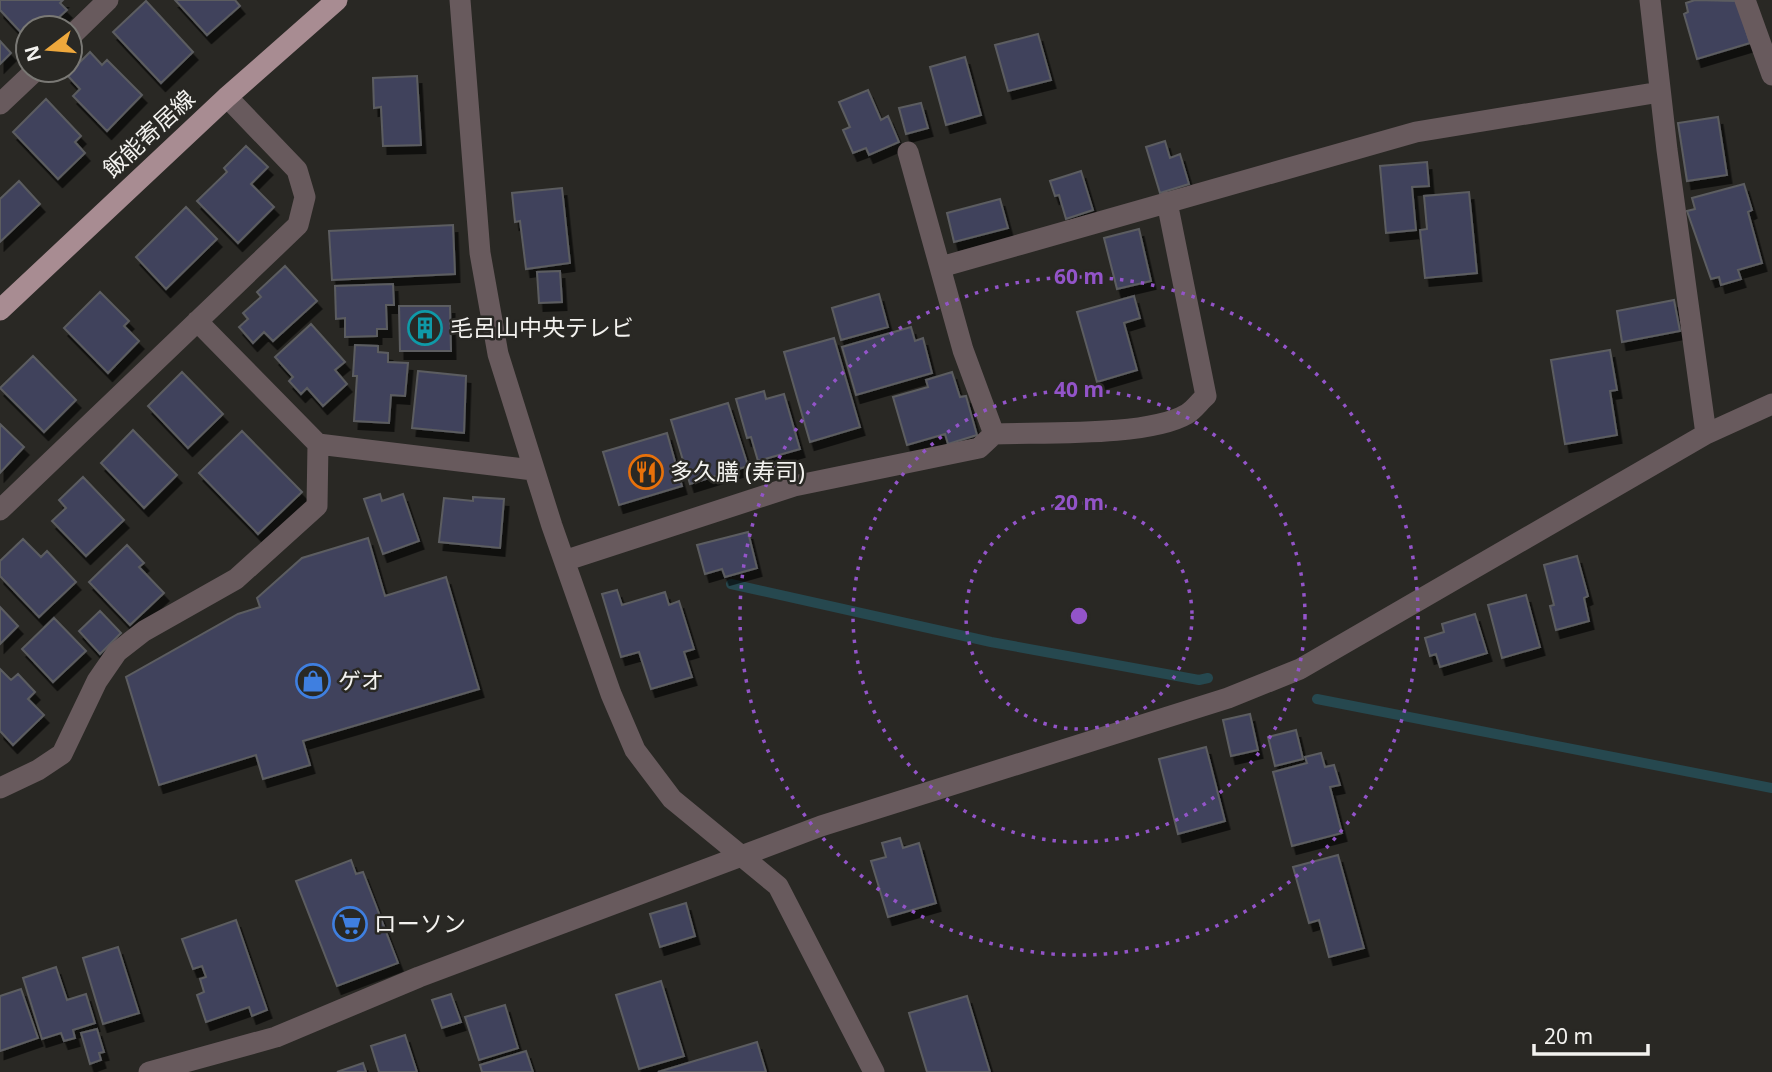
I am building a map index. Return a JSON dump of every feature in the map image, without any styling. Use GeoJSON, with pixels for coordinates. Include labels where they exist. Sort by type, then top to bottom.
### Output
{"type":"FeatureCollection","features":[{"type":"Feature","properties":{"kind":"main road","name":"飯能寄居線"},"geometry":{"type":"LineString","coordinates":[[0,310],[227,97],[337,0]]}},
{"type":"Feature","properties":{"kind":"street"},"geometry":{"type":"LineString","coordinates":[[84,23],[108,0]]}},
{"type":"Feature","properties":{"kind":"street"},"geometry":{"type":"LineString","coordinates":[[460,0],[480,253],[498,354],[533,470],[567,560],[611,694],[635,750],[672,799],[778,886],[794,911],[874,1072]]}},
{"type":"Feature","properties":{"kind":"street"},"geometry":{"type":"LineString","coordinates":[[1650,0],[1706,434]]}},
{"type":"Feature","properties":{"kind":"street"},"geometry":{"type":"LineString","coordinates":[[1745,0],[1772,75]]}},
{"type":"Feature","properties":{"kind":"street"},"geometry":{"type":"LineString","coordinates":[[0,104],[21,84]]}},
{"type":"Feature","properties":{"kind":"street"},"geometry":{"type":"LineString","coordinates":[[941,267],[1416,132],[1660,92]]}},
{"type":"Feature","properties":{"kind":"street"},"geometry":{"type":"LineString","coordinates":[[0,510],[298,225],[305,197],[297,170],[227,97]]}},
{"type":"Feature","properties":{"kind":"street"},"geometry":{"type":"LineString","coordinates":[[908,152],[963,350],[994,433]]}},
{"type":"Feature","properties":{"kind":"street"},"geometry":{"type":"LineString","coordinates":[[567,560],[794,485],[979,448],[994,433],[1128,428],[1161,423],[1187,414],[1206,396],[1167,202]]}},
{"type":"Feature","properties":{"kind":"street"},"geometry":{"type":"LineString","coordinates":[[197,321],[318,444],[533,470]]}},
{"type":"Feature","properties":{"kind":"street"},"geometry":{"type":"LineString","coordinates":[[149,1072],[276,1037],[419,977],[821,827],[1228,698],[1300,669],[1706,434],[1772,404]]}},
{"type":"Feature","properties":{"kind":"street"},"geometry":{"type":"LineString","coordinates":[[0,788],[38,770],[62,754],[97,681],[117,652],[144,631],[236,579],[317,506],[318,444]]}},
{"type":"Feature","properties":{"kind":"building"},"geometry":{"type":"Polygon","coordinates":[[[0,0],[63,0],[60,3],[67,10],[63,14],[14,14],[14,25],[0,10],[0,0]]]}},
{"type":"Feature","properties":{"kind":"building"},"geometry":{"type":"Polygon","coordinates":[[[175,0],[235,0],[240,6],[207,35],[175,0]]]}},
{"type":"Feature","properties":{"kind":"building"},"geometry":{"type":"Polygon","coordinates":[[[1695,0],[1737,1],[1750,43],[1697,59],[1684,14],[1688,12],[1686,3],[1695,0]]]}},
{"type":"Feature","properties":{"kind":"building"},"geometry":{"type":"Polygon","coordinates":[[[146,1],[193,52],[161,83],[113,32],[146,1]]]}},
{"type":"Feature","properties":{"kind":"building"},"geometry":{"type":"Polygon","coordinates":[[[1038,34],[1051,80],[1008,91],[995,45],[1038,34]]]}},
{"type":"Feature","properties":{"kind":"building"},"geometry":{"type":"Polygon","coordinates":[[[0,41],[11,53],[0,64],[0,41]]]}},
{"type":"Feature","properties":{"kind":"building"},"geometry":{"type":"Polygon","coordinates":[[[90,52],[102,65],[107,60],[142,95],[107,131],[73,96],[80,89],[75,84],[84,84],[84,58],[90,52]]]}},
{"type":"Feature","properties":{"kind":"building"},"geometry":{"type":"Polygon","coordinates":[[[965,57],[981,115],[946,125],[930,67],[965,57]]]}},
{"type":"Feature","properties":{"kind":"building"},"geometry":{"type":"Polygon","coordinates":[[[417,76],[421,145],[383,146],[381,107],[374,108],[373,78],[417,76]]]}},
{"type":"Feature","properties":{"kind":"building"},"geometry":{"type":"Polygon","coordinates":[[[868,90],[881,120],[888,116],[899,142],[869,155],[866,148],[853,153],[843,130],[850,127],[839,102],[868,90]]]}},
{"type":"Feature","properties":{"kind":"building"},"geometry":{"type":"Polygon","coordinates":[[[46,99],[81,136],[75,142],[85,153],[58,179],[13,132],[46,99]]]}},
{"type":"Feature","properties":{"kind":"building"},"geometry":{"type":"Polygon","coordinates":[[[921,103],[928,128],[906,134],[899,108],[921,103]]]}},
{"type":"Feature","properties":{"kind":"building"},"geometry":{"type":"Polygon","coordinates":[[[1718,117],[1727,175],[1687,181],[1678,123],[1718,117]]]}},
{"type":"Feature","properties":{"kind":"building"},"geometry":{"type":"Polygon","coordinates":[[[1165,141],[1170,158],[1180,154],[1189,184],[1160,193],[1146,147],[1165,141]]]}},
{"type":"Feature","properties":{"kind":"building"},"geometry":{"type":"Polygon","coordinates":[[[246,146],[268,167],[251,184],[274,207],[238,243],[197,201],[227,172],[224,168],[246,146]]]}},
{"type":"Feature","properties":{"kind":"building"},"geometry":{"type":"Polygon","coordinates":[[[1427,162],[1429,186],[1412,187],[1416,230],[1386,233],[1380,166],[1427,162]]]}},
{"type":"Feature","properties":{"kind":"building"},"geometry":{"type":"Polygon","coordinates":[[[1081,171],[1093,210],[1066,219],[1059,195],[1055,196],[1050,181],[1081,171]]]}},
{"type":"Feature","properties":{"kind":"building"},"geometry":{"type":"Polygon","coordinates":[[[19,181],[40,204],[0,242],[0,199],[19,181]]]}},
{"type":"Feature","properties":{"kind":"building"},"geometry":{"type":"Polygon","coordinates":[[[1744,184],[1752,210],[1748,212],[1762,263],[1738,270],[1741,279],[1721,285],[1719,277],[1711,279],[1687,211],[1695,209],[1692,198],[1744,184]]]}},
{"type":"Feature","properties":{"kind":"building"},"geometry":{"type":"Polygon","coordinates":[[[562,188],[570,263],[526,269],[520,221],[515,222],[512,193],[562,188]]]}},
{"type":"Feature","properties":{"kind":"building"},"geometry":{"type":"Polygon","coordinates":[[[1469,192],[1477,273],[1425,278],[1420,230],[1427,229],[1424,196],[1469,192]]]}},
{"type":"Feature","properties":{"kind":"building"},"geometry":{"type":"Polygon","coordinates":[[[1000,199],[1008,228],[954,242],[947,213],[1000,199]]]}},
{"type":"Feature","properties":{"kind":"building"},"geometry":{"type":"Polygon","coordinates":[[[186,207],[217,239],[166,289],[136,257],[186,207]]]}},
{"type":"Feature","properties":{"kind":"building"},"geometry":{"type":"Polygon","coordinates":[[[453,225],[455,274],[332,280],[329,231],[453,225]]]}},
{"type":"Feature","properties":{"kind":"building"},"geometry":{"type":"Polygon","coordinates":[[[1139,229],[1151,281],[1117,289],[1104,238],[1139,229]]]}},
{"type":"Feature","properties":{"kind":"building"},"geometry":{"type":"Polygon","coordinates":[[[285,266],[317,301],[273,341],[264,332],[253,343],[239,327],[248,319],[243,313],[261,297],[257,292],[285,266]]]}},
{"type":"Feature","properties":{"kind":"building"},"geometry":{"type":"Polygon","coordinates":[[[560,271],[562,302],[539,303],[537,272],[560,271]]]}},
{"type":"Feature","properties":{"kind":"building"},"geometry":{"type":"Polygon","coordinates":[[[393,284],[394,305],[386,305],[387,329],[377,329],[377,336],[345,337],[345,318],[336,319],[335,286],[393,284]]]}},
{"type":"Feature","properties":{"kind":"building"},"geometry":{"type":"Polygon","coordinates":[[[100,292],[129,321],[124,326],[139,341],[108,373],[64,328],[100,292]]]}},
{"type":"Feature","properties":{"kind":"building"},"geometry":{"type":"Polygon","coordinates":[[[879,294],[888,327],[841,340],[832,308],[879,294]]]}},
{"type":"Feature","properties":{"kind":"building"},"geometry":{"type":"Polygon","coordinates":[[[1134,296],[1140,318],[1124,323],[1137,370],[1097,382],[1077,312],[1134,296]]]}},
{"type":"Feature","properties":{"kind":"building"},"geometry":{"type":"Polygon","coordinates":[[[1674,300],[1680,331],[1622,342],[1617,311],[1674,300]]]}},
{"type":"Feature","properties":{"kind":"building","name":"毛呂山中央テレビ"},"geometry":{"type":"Polygon","coordinates":[[[399,306],[450,306],[451,351],[400,351],[399,306]]]}},
{"type":"Feature","properties":{"kind":"building"},"geometry":{"type":"Polygon","coordinates":[[[311,324],[345,362],[335,370],[347,384],[323,406],[307,388],[301,394],[289,381],[293,377],[275,357],[311,324]]]}},
{"type":"Feature","properties":{"kind":"building"},"geometry":{"type":"Polygon","coordinates":[[[911,327],[915,341],[923,338],[932,373],[856,395],[842,347],[911,327]]]}},
{"type":"Feature","properties":{"kind":"building"},"geometry":{"type":"Polygon","coordinates":[[[834,338],[860,427],[810,442],[784,352],[834,338]]]}},
{"type":"Feature","properties":{"kind":"building"},"geometry":{"type":"Polygon","coordinates":[[[355,345],[378,346],[378,352],[388,353],[388,362],[408,363],[405,396],[391,395],[389,423],[354,421],[357,376],[353,376],[355,345]]]}},
{"type":"Feature","properties":{"kind":"building"},"geometry":{"type":"Polygon","coordinates":[[[1610,350],[1617,390],[1610,391],[1617,435],[1565,444],[1551,360],[1610,350]]]}},
{"type":"Feature","properties":{"kind":"building"},"geometry":{"type":"Polygon","coordinates":[[[33,356],[76,400],[44,432],[0,388],[33,356]]]}},
{"type":"Feature","properties":{"kind":"building"},"geometry":{"type":"Polygon","coordinates":[[[418,371],[466,376],[464,433],[412,428],[418,371]]]}},
{"type":"Feature","properties":{"kind":"building"},"geometry":{"type":"Polygon","coordinates":[[[182,372],[223,414],[188,448],[148,406],[182,372]]]}},
{"type":"Feature","properties":{"kind":"building"},"geometry":{"type":"Polygon","coordinates":[[[952,372],[960,397],[966,396],[977,435],[948,444],[945,434],[907,445],[893,397],[928,387],[926,380],[952,372]]]}},
{"type":"Feature","properties":{"kind":"building"},"geometry":{"type":"Polygon","coordinates":[[[764,391],[766,399],[784,394],[800,449],[758,461],[751,437],[747,438],[736,399],[764,391]]]}},
{"type":"Feature","properties":{"kind":"building"},"geometry":{"type":"Polygon","coordinates":[[[728,403],[748,466],[690,484],[671,420],[728,403]]]}},
{"type":"Feature","properties":{"kind":"building"},"geometry":{"type":"Polygon","coordinates":[[[0,424],[24,447],[0,473],[0,424]]]}},
{"type":"Feature","properties":{"kind":"building"},"geometry":{"type":"Polygon","coordinates":[[[133,430],[177,475],[144,508],[101,463],[133,430]]]}},
{"type":"Feature","properties":{"kind":"building"},"geometry":{"type":"Polygon","coordinates":[[[242,431],[302,492],[258,534],[199,473],[242,431]]]}},
{"type":"Feature","properties":{"kind":"building"},"geometry":{"type":"Polygon","coordinates":[[[667,433],[682,486],[619,505],[603,452],[667,433]]]}},
{"type":"Feature","properties":{"kind":"building"},"geometry":{"type":"Polygon","coordinates":[[[83,477],[124,520],[86,556],[52,521],[66,508],[59,500],[83,477]]]}},
{"type":"Feature","properties":{"kind":"building"},"geometry":{"type":"Polygon","coordinates":[[[380,494],[382,501],[403,494],[419,541],[383,554],[364,499],[380,494]]]}},
{"type":"Feature","properties":{"kind":"building"},"geometry":{"type":"Polygon","coordinates":[[[473,497],[504,499],[500,548],[439,542],[444,498],[473,501],[473,497]]]}},
{"type":"Feature","properties":{"kind":"building"},"geometry":{"type":"Polygon","coordinates":[[[748,532],[757,568],[725,577],[722,569],[705,574],[697,545],[748,532]]]}},
{"type":"Feature","properties":{"kind":"building"},"geometry":{"type":"Polygon","coordinates":[[[368,538],[385,596],[446,577],[479,689],[303,741],[310,765],[263,779],[256,755],[159,785],[126,677],[238,614],[260,607],[257,598],[302,558],[368,538]]]}},
{"type":"Feature","properties":{"kind":"building"},"geometry":{"type":"Polygon","coordinates":[[[23,539],[41,557],[47,551],[76,582],[39,617],[0,576],[0,561],[23,539]]]}},
{"type":"Feature","properties":{"kind":"building"},"geometry":{"type":"Polygon","coordinates":[[[127,545],[144,563],[139,567],[164,593],[130,625],[89,582],[127,545]]]}},
{"type":"Feature","properties":{"kind":"building"},"geometry":{"type":"Polygon","coordinates":[[[1577,556],[1588,596],[1584,598],[1589,621],[1556,630],[1550,606],[1554,605],[1544,565],[1577,556]]]}},
{"type":"Feature","properties":{"kind":"building"},"geometry":{"type":"Polygon","coordinates":[[[617,590],[622,605],[665,592],[669,605],[679,601],[694,649],[684,652],[692,677],[651,689],[639,652],[621,657],[602,594],[617,590]]]}},
{"type":"Feature","properties":{"kind":"building"},"geometry":{"type":"Polygon","coordinates":[[[1526,595],[1540,647],[1502,658],[1488,605],[1526,595]]]}},
{"type":"Feature","properties":{"kind":"building"},"geometry":{"type":"Polygon","coordinates":[[[0,607],[18,626],[0,644],[0,607]]]}},
{"type":"Feature","properties":{"kind":"building"},"geometry":{"type":"Polygon","coordinates":[[[100,611],[121,633],[100,654],[79,631],[100,611]]]}},
{"type":"Feature","properties":{"kind":"building"},"geometry":{"type":"Polygon","coordinates":[[[1475,614],[1487,653],[1440,667],[1436,654],[1430,656],[1425,638],[1444,632],[1442,624],[1475,614]]]}},
{"type":"Feature","properties":{"kind":"building"},"geometry":{"type":"Polygon","coordinates":[[[54,618],[86,651],[53,682],[22,649],[54,618]]]}},
{"type":"Feature","properties":{"kind":"building"},"geometry":{"type":"Polygon","coordinates":[[[0,669],[11,680],[18,674],[35,692],[28,699],[44,715],[13,745],[0,731],[0,669]]]}},
{"type":"Feature","properties":{"kind":"building"},"geometry":{"type":"Polygon","coordinates":[[[1250,714],[1258,750],[1231,756],[1223,720],[1250,714]]]}},
{"type":"Feature","properties":{"kind":"building"},"geometry":{"type":"Polygon","coordinates":[[[1296,730],[1303,759],[1275,766],[1268,737],[1296,730]]]}},
{"type":"Feature","properties":{"kind":"building"},"geometry":{"type":"Polygon","coordinates":[[[1206,747],[1225,821],[1178,834],[1159,759],[1206,747]]]}},
{"type":"Feature","properties":{"kind":"building"},"geometry":{"type":"Polygon","coordinates":[[[1321,753],[1325,767],[1334,765],[1340,785],[1330,787],[1342,833],[1292,846],[1273,772],[1307,763],[1305,757],[1321,753]]]}},
{"type":"Feature","properties":{"kind":"building"},"geometry":{"type":"Polygon","coordinates":[[[900,838],[903,848],[919,843],[936,903],[888,917],[871,861],[886,857],[882,843],[900,838]]]}},
{"type":"Feature","properties":{"kind":"building"},"geometry":{"type":"Polygon","coordinates":[[[1338,855],[1364,948],[1329,957],[1319,920],[1309,923],[1293,867],[1338,855]]]}},
{"type":"Feature","properties":{"kind":"building"},"geometry":{"type":"Polygon","coordinates":[[[351,860],[356,874],[363,872],[398,963],[337,986],[296,881],[351,860]]]}},
{"type":"Feature","properties":{"kind":"building"},"geometry":{"type":"Polygon","coordinates":[[[686,903],[695,936],[660,947],[650,914],[686,903]]]}},
{"type":"Feature","properties":{"kind":"building"},"geometry":{"type":"Polygon","coordinates":[[[236,920],[267,1010],[252,1016],[249,1007],[206,1022],[197,995],[204,992],[200,979],[206,977],[202,966],[193,969],[182,939],[236,920]]]}},
{"type":"Feature","properties":{"kind":"building"},"geometry":{"type":"Polygon","coordinates":[[[118,947],[139,1013],[103,1024],[83,958],[118,947]]]}},
{"type":"Feature","properties":{"kind":"building"},"geometry":{"type":"Polygon","coordinates":[[[56,967],[67,1000],[86,994],[95,1023],[73,1030],[75,1038],[64,1041],[61,1033],[42,1039],[23,978],[56,967]]]}},
{"type":"Feature","properties":{"kind":"building"},"geometry":{"type":"Polygon","coordinates":[[[661,981],[684,1056],[639,1069],[616,995],[661,981]]]}},
{"type":"Feature","properties":{"kind":"building"},"geometry":{"type":"Polygon","coordinates":[[[21,989],[38,1038],[0,1051],[0,996],[21,989]]]}},
{"type":"Feature","properties":{"kind":"building"},"geometry":{"type":"Polygon","coordinates":[[[451,994],[461,1022],[442,1028],[432,1000],[451,994]]]}},
{"type":"Feature","properties":{"kind":"building"},"geometry":{"type":"Polygon","coordinates":[[[967,996],[990,1072],[927,1072],[909,1013],[967,996]]]}},
{"type":"Feature","properties":{"kind":"building"},"geometry":{"type":"Polygon","coordinates":[[[505,1005],[518,1048],[479,1060],[465,1017],[505,1005]]]}},
{"type":"Feature","properties":{"kind":"building"},"geometry":{"type":"Polygon","coordinates":[[[97,1029],[104,1052],[99,1053],[101,1060],[90,1064],[81,1033],[97,1029]]]}},
{"type":"Feature","properties":{"kind":"building"},"geometry":{"type":"Polygon","coordinates":[[[405,1035],[417,1072],[379,1072],[371,1046],[405,1035]]]}},
{"type":"Feature","properties":{"kind":"building"},"geometry":{"type":"Polygon","coordinates":[[[757,1042],[766,1072],[658,1072],[757,1042]]]}},
{"type":"Feature","properties":{"kind":"building"},"geometry":{"type":"Polygon","coordinates":[[[526,1051],[533,1072],[482,1072],[480,1065],[526,1051]]]}},
{"type":"Feature","properties":{"kind":"building"},"geometry":{"type":"Polygon","coordinates":[[[363,1063],[366,1072],[337,1072],[363,1063]]]}},
{"type":"Feature","properties":{"kind":"waterway"},"geometry":{"type":"LineString","coordinates":[[731,584],[991,642],[1199,680],[1208,678]]}},
{"type":"Feature","properties":{"kind":"waterway"},"geometry":{"type":"LineString","coordinates":[[1317,699],[1772,788]]}},
{"type":"Feature","properties":{"kind":"place","name":"毛呂山中央テレビ"},"geometry":{"type":"Point","coordinates":[425,328]}},
{"type":"Feature","properties":{"kind":"place","name":"多久膳 (寿司)"},"geometry":{"type":"Point","coordinates":[646,472]}},
{"type":"Feature","properties":{"kind":"place","name":"ゲオ"},"geometry":{"type":"Point","coordinates":[313,681]}},
{"type":"Feature","properties":{"kind":"place","name":"ローソン"},"geometry":{"type":"Point","coordinates":[350,924]}}]}
